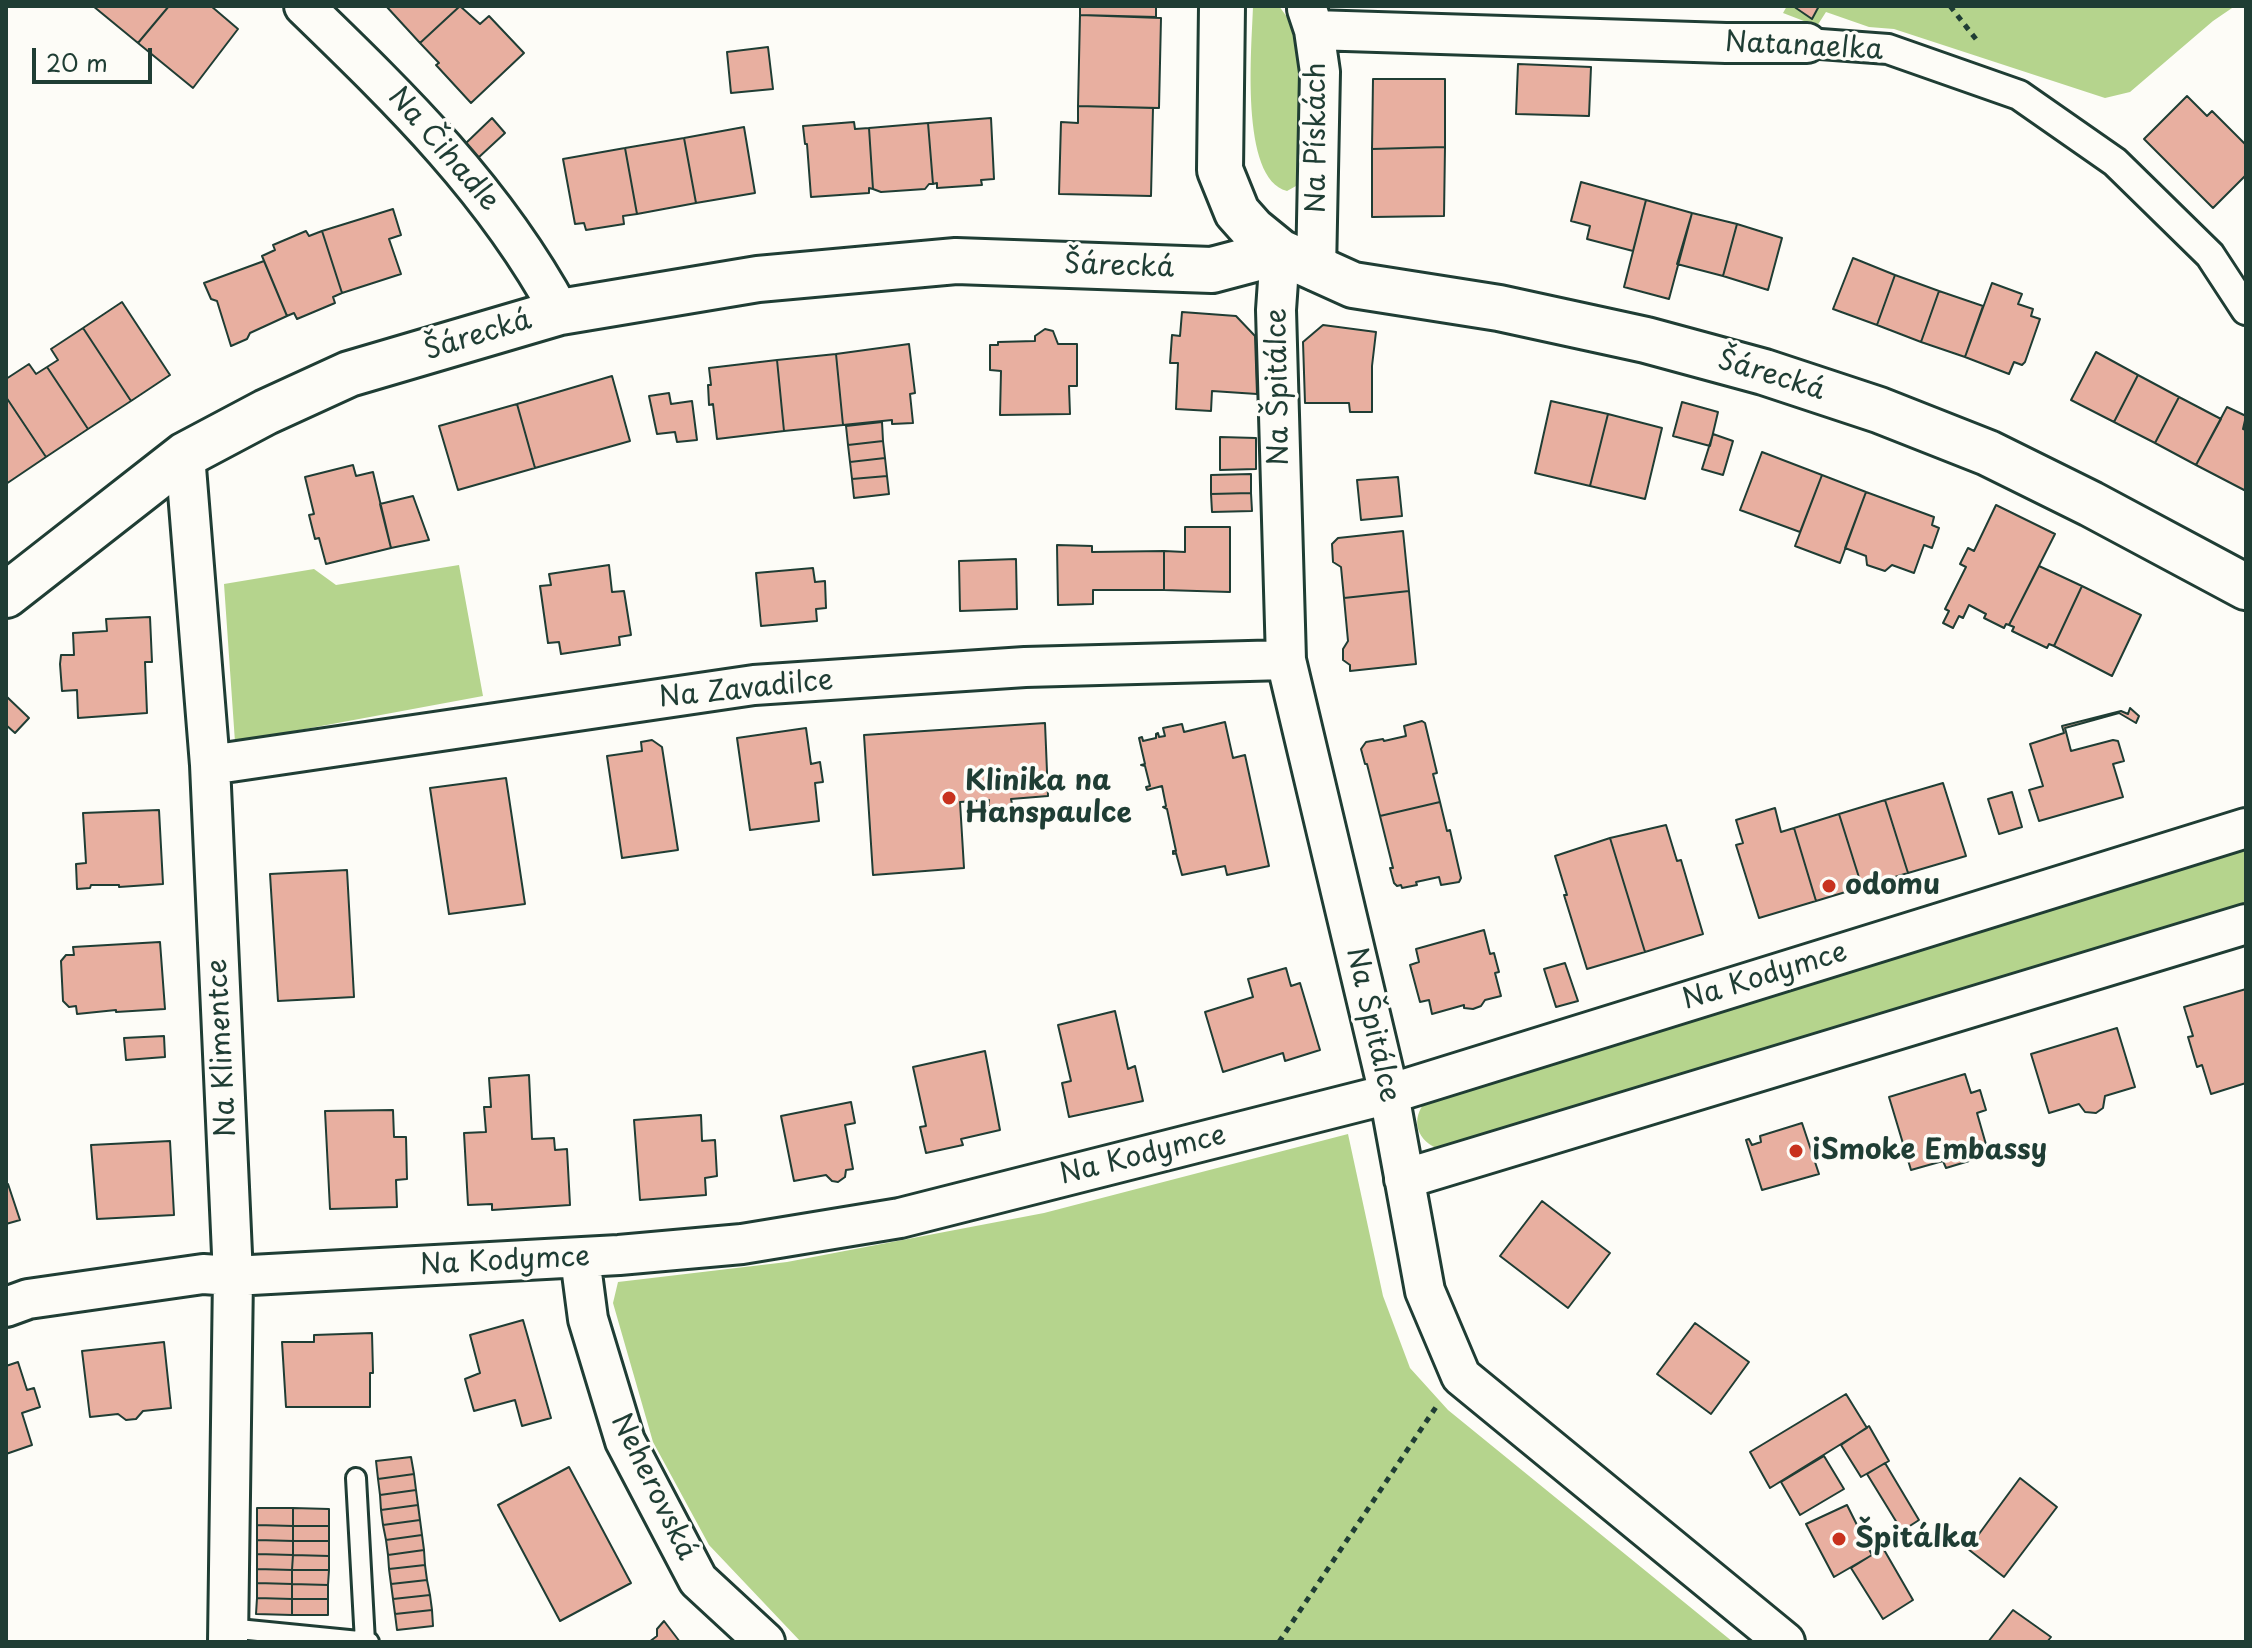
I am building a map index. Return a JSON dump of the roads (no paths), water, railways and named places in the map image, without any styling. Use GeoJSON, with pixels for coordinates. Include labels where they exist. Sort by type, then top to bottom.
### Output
{"type":"FeatureCollection","features":[{"type":"Feature","properties":{"kind":"street","name":"Na Čihadle"},"geometry":{"type":"LineString","coordinates":[[304,6],[404,102],[494,206],[542,278],[560,312]]}},
{"type":"Feature","properties":{"kind":"street"},"geometry":{"type":"LineString","coordinates":[[1222,6],[1220,170],[1237,212],[1253,230],[1298,261]]}},
{"type":"Feature","properties":{"kind":"street","name":"Na Pískách"},"geometry":{"type":"LineString","coordinates":[[1298,261],[1320,72],[1310,18]]}},
{"type":"Feature","properties":{"kind":"street","name":"Natanaelka"},"geometry":{"type":"LineString","coordinates":[[1310,18],[1726,43],[1807,43],[1888,49],[2019,95],[2115,162],[2210,255],[2246,310]]}},
{"type":"Feature","properties":{"kind":"street","name":"Šárecká"},"geometry":{"type":"LineString","coordinates":[[6,595],[185,455],[266,412],[349,374],[560,312],[758,279],[956,261],[1212,270],[1298,261],[1353,285],[1499,308],[1646,340],[1764,372],[1879,410],[2001,459],[2246,587]]}},
{"type":"Feature","properties":{"kind":"street","name":"Na Špitálce"},"geometry":{"type":"LineString","coordinates":[[1298,261],[1276,310],[1286,660],[1389,1094],[1425,1291],[1461,1376],[1785,1642]]}},
{"type":"Feature","properties":{"kind":"street","name":"Na Klimentce"},"geometry":{"type":"LineString","coordinates":[[185,455],[210,765],[233,1276],[228,1635]]}},
{"type":"Feature","properties":{"kind":"street","name":"Na Zavadilce"},"geometry":{"type":"LineString","coordinates":[[210,765],[754,685],[1025,667],[1286,660]]}},
{"type":"Feature","properties":{"kind":"street","name":"Na Kodymce"},"geometry":{"type":"LineString","coordinates":[[6,1307],[28,1299],[203,1274],[233,1276],[580,1258],[742,1244],[900,1218],[1389,1094],[2246,828]]}},
{"type":"Feature","properties":{"kind":"street"},"geometry":{"type":"LineString","coordinates":[[1404,1179],[2246,924]]}},
{"type":"Feature","properties":{"kind":"street","name":"Neherovská"},"geometry":{"type":"LineString","coordinates":[[580,1258],[588,1319],[625,1441],[698,1580],[765,1642]]}},
{"type":"Feature","properties":{"kind":"lane"},"geometry":{"type":"LineString","coordinates":[[228,1635],[367,1642],[356,1478]]}},
{"type":"Feature","properties":{"kind":"place","name":"Klinika na Hanspaulce"},"geometry":{"type":"Point","coordinates":[949,798]}},
{"type":"Feature","properties":{"kind":"place","name":"odomu"},"geometry":{"type":"Point","coordinates":[1829,886]}},
{"type":"Feature","properties":{"kind":"place","name":"iSmoke Embassy"},"geometry":{"type":"Point","coordinates":[1796,1151]}},
{"type":"Feature","properties":{"kind":"place","name":"Špitálka"},"geometry":{"type":"Point","coordinates":[1839,1539]}}]}
